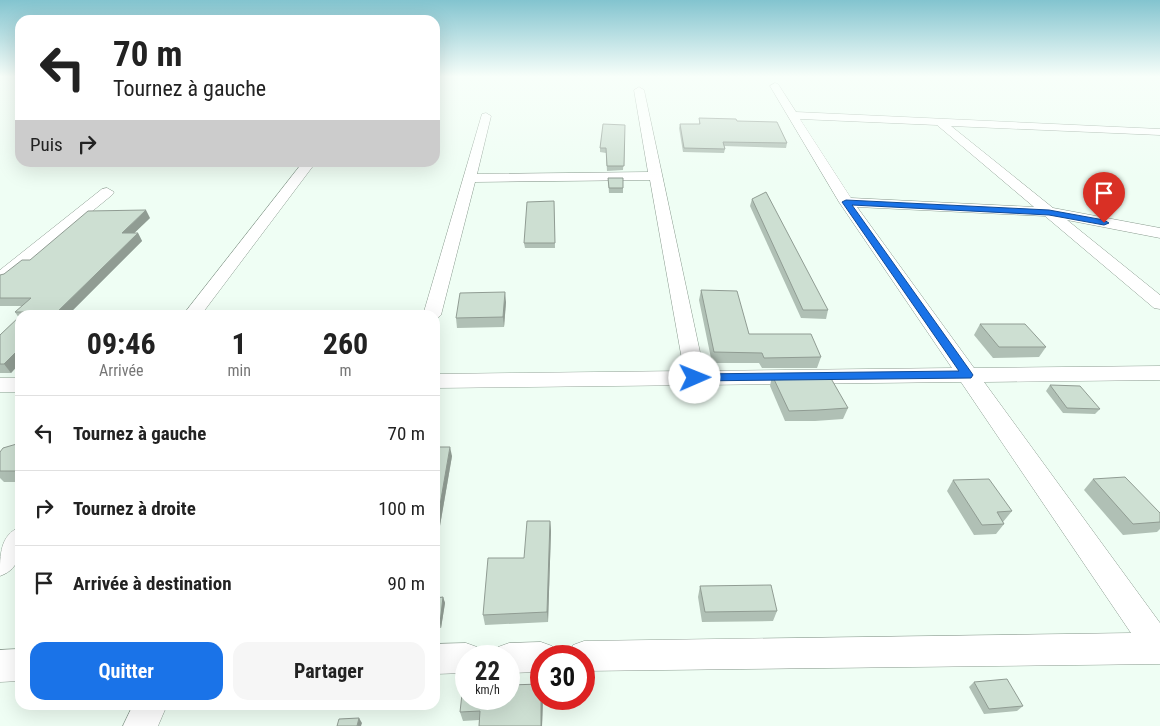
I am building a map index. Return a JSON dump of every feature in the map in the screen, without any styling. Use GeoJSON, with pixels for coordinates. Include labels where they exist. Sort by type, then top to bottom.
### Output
{"type":"FeatureCollection","features":[{"type":"Feature","properties":{"kind":"street"},"geometry":{"type":"LineString","coordinates":[[643,110],[695,378]]}},
{"type":"Feature","properties":{"kind":"street"},"geometry":{"type":"LineString","coordinates":[[790,110],[846,202],[1160,648]]}},
{"type":"Feature","properties":{"kind":"street"},"geometry":{"type":"LineString","coordinates":[[793,115],[1160,132]]}},
{"type":"Feature","properties":{"kind":"street"},"geometry":{"type":"LineString","coordinates":[[433,310],[486,116]]}},
{"type":"Feature","properties":{"kind":"street"},"geometry":{"type":"LineString","coordinates":[[940,122],[1160,304]]}},
{"type":"Feature","properties":{"kind":"street"},"geometry":{"type":"LineString","coordinates":[[1138,132],[1160,145]]}},
{"type":"Feature","properties":{"kind":"street"},"geometry":{"type":"LineString","coordinates":[[196,310],[306,167]]}},
{"type":"Feature","properties":{"kind":"street"},"geometry":{"type":"LineString","coordinates":[[469,178],[656,176]]}},
{"type":"Feature","properties":{"kind":"street"},"geometry":{"type":"LineString","coordinates":[[0,278],[108,192]]}},
{"type":"Feature","properties":{"kind":"street"},"geometry":{"type":"LineString","coordinates":[[846,202],[1049,212],[1160,234]]}},
{"type":"Feature","properties":{"kind":"street"},"geometry":{"type":"LineString","coordinates":[[440,381],[1160,373]]}},
{"type":"Feature","properties":{"kind":"street"},"geometry":{"type":"LineString","coordinates":[[0,385],[15,385]]}},
{"type":"Feature","properties":{"kind":"street"},"geometry":{"type":"LineString","coordinates":[[0,564],[15,544]]}},
{"type":"Feature","properties":{"kind":"street"},"geometry":{"type":"LineString","coordinates":[[595,656],[1160,648]]}},
{"type":"Feature","properties":{"kind":"street"},"geometry":{"type":"LineString","coordinates":[[440,659],[455,658]]}},
{"type":"Feature","properties":{"kind":"street"},"geometry":{"type":"LineString","coordinates":[[0,666],[15,666]]}},
{"type":"Feature","properties":{"kind":"street"},"geometry":{"type":"LineString","coordinates":[[140,726],[148,710]]}},
{"type":"Feature","properties":{"kind":"building"},"geometry":{"type":"Polygon","coordinates":[[[699,118],[777,122],[787,143],[723,142],[725,149],[684,148],[680,124],[700,124],[699,118]]]}},
{"type":"Feature","properties":{"kind":"building"},"geometry":{"type":"Polygon","coordinates":[[[603,124],[625,125],[624,166],[607,166],[606,148],[600,148],[603,124]]]}},
{"type":"Feature","properties":{"kind":"building"},"geometry":{"type":"Polygon","coordinates":[[[608,178],[623,178],[623,188],[609,188],[608,178]]]}},
{"type":"Feature","properties":{"kind":"building"},"geometry":{"type":"Polygon","coordinates":[[[766,192],[828,310],[803,310],[752,199],[766,192]]]}},
{"type":"Feature","properties":{"kind":"building"},"geometry":{"type":"Polygon","coordinates":[[[554,201],[555,243],[524,243],[527,202],[554,201]]]}},
{"type":"Feature","properties":{"kind":"building"},"geometry":{"type":"Polygon","coordinates":[[[146,210],[122,233],[138,233],[59,310],[17,310],[31,298],[0,298],[0,275],[22,260],[30,260],[88,211],[146,210]]]}},
{"type":"Feature","properties":{"kind":"building"},"geometry":{"type":"Polygon","coordinates":[[[701,290],[737,291],[749,334],[811,334],[821,357],[764,358],[762,353],[714,352],[701,290]]]}},
{"type":"Feature","properties":{"kind":"building"},"geometry":{"type":"Polygon","coordinates":[[[505,292],[503,317],[456,318],[460,293],[505,292]]]}},
{"type":"Feature","properties":{"kind":"building"},"geometry":{"type":"Polygon","coordinates":[[[15,321],[15,353],[4,364],[0,364],[0,335],[15,321]]]}},
{"type":"Feature","properties":{"kind":"building"},"geometry":{"type":"Polygon","coordinates":[[[980,324],[1025,324],[1046,347],[999,347],[980,324]]]}},
{"type":"Feature","properties":{"kind":"building"},"geometry":{"type":"Polygon","coordinates":[[[772,375],[829,375],[848,408],[789,411],[772,375]]]}},
{"type":"Feature","properties":{"kind":"building"},"geometry":{"type":"Polygon","coordinates":[[[1050,385],[1080,386],[1100,409],[1067,408],[1050,385]]]}},
{"type":"Feature","properties":{"kind":"building"},"geometry":{"type":"Polygon","coordinates":[[[15,444],[15,471],[0,471],[0,452],[3,448],[15,444]]]}},
{"type":"Feature","properties":{"kind":"building"},"geometry":{"type":"Polygon","coordinates":[[[440,447],[450,447],[440,505],[440,447]]]}},
{"type":"Feature","properties":{"kind":"building"},"geometry":{"type":"Polygon","coordinates":[[[1125,477],[1160,513],[1160,522],[1133,524],[1093,479],[1125,477]]]}},
{"type":"Feature","properties":{"kind":"building"},"geometry":{"type":"Polygon","coordinates":[[[989,479],[1012,511],[997,512],[1004,524],[982,525],[953,480],[989,479]]]}},
{"type":"Feature","properties":{"kind":"building"},"geometry":{"type":"Polygon","coordinates":[[[527,521],[550,521],[547,612],[483,615],[488,558],[524,558],[527,521]]]}},
{"type":"Feature","properties":{"kind":"building"},"geometry":{"type":"Polygon","coordinates":[[[771,585],[777,611],[705,612],[700,586],[771,585]]]}},
{"type":"Feature","properties":{"kind":"building"},"geometry":{"type":"Polygon","coordinates":[[[440,597],[443,597],[440,623],[440,597]]]}},
{"type":"Feature","properties":{"kind":"building"},"geometry":{"type":"Polygon","coordinates":[[[1007,679],[1023,706],[989,709],[974,682],[1007,679]]]}},
{"type":"Feature","properties":{"kind":"building"},"geometry":{"type":"Polygon","coordinates":[[[530,684],[530,710],[541,710],[541,726],[479,726],[480,711],[460,712],[460,710],[520,710],[520,685],[530,684]]]}},
{"type":"Feature","properties":{"kind":"building"},"geometry":{"type":"Polygon","coordinates":[[[359,718],[357,726],[337,726],[339,719],[359,718]]]}},
{"type":"Feature","properties":{"kind":"route"},"geometry":{"type":"LineString","coordinates":[[695,378],[967,375],[846,202],[1049,212],[1104,223]]}}]}
